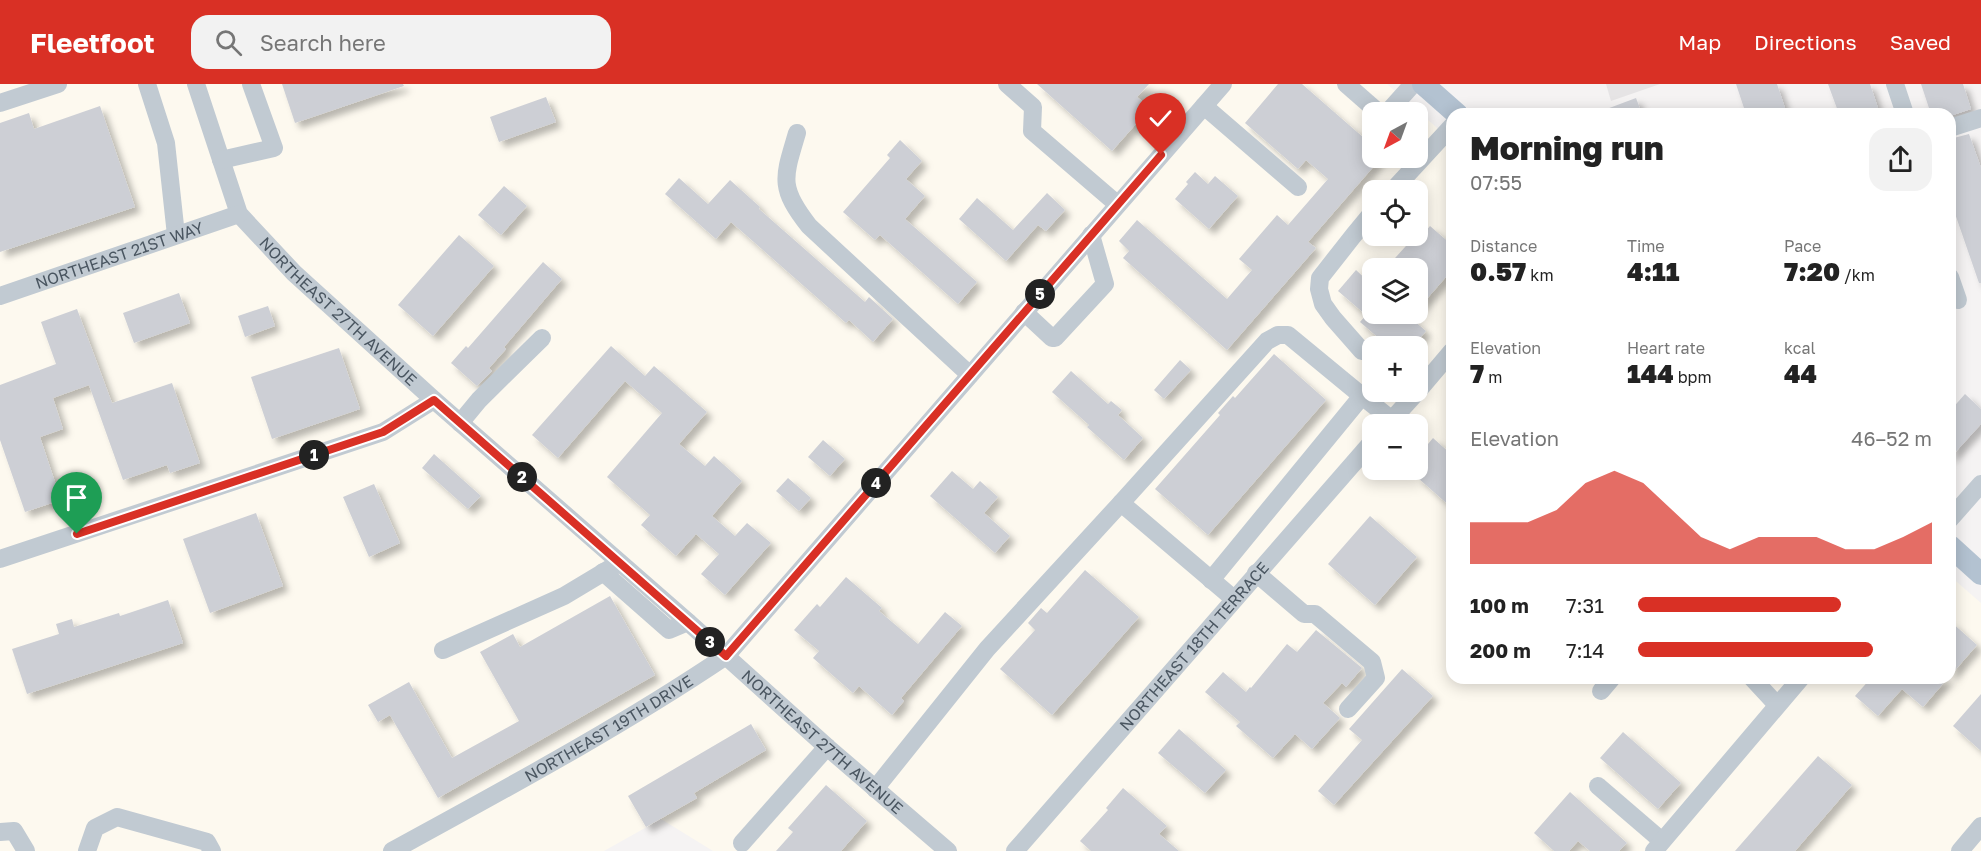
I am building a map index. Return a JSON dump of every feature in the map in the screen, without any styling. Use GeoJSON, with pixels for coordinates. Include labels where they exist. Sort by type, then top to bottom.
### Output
{"type":"FeatureCollection","features":[{"type":"Feature","properties":{"kind":"main road"},"geometry":{"type":"LineString","coordinates":[[1423,84],[1450,108]]}},
{"type":"Feature","properties":{"kind":"main road"},"geometry":{"type":"LineString","coordinates":[[1956,551],[1981,574]]}},
{"type":"Feature","properties":{"kind":"street"},"geometry":{"type":"LineString","coordinates":[[0,103],[58,84]]}},
{"type":"Feature","properties":{"kind":"street"},"geometry":{"type":"LineString","coordinates":[[147,84],[166,144],[177,235]]}},
{"type":"Feature","properties":{"kind":"street","name":"NORTHEAST 27TH AVENUE"},"geometry":{"type":"LineString","coordinates":[[196,84],[239,214],[294,273],[460,423],[948,851]]}},
{"type":"Feature","properties":{"kind":"street"},"geometry":{"type":"LineString","coordinates":[[221,160],[274,148],[251,84]]}},
{"type":"Feature","properties":{"kind":"street"},"geometry":{"type":"LineString","coordinates":[[1007,84],[1033,107],[1032,130],[1118,204]]}},
{"type":"Feature","properties":{"kind":"street","name":"NORTHEAST 19TH DRIVE"},"geometry":{"type":"LineString","coordinates":[[392,851],[590,740],[681,686],[726,656],[1090,235],[1224,84]]}},
{"type":"Feature","properties":{"kind":"street"},"geometry":{"type":"LineString","coordinates":[[1346,84],[1367,102]]}},
{"type":"Feature","properties":{"kind":"street"},"geometry":{"type":"LineString","coordinates":[[1397,102],[1413,84]]}},
{"type":"Feature","properties":{"kind":"street"},"geometry":{"type":"LineString","coordinates":[[1895,84],[1903,108]]}},
{"type":"Feature","properties":{"kind":"street"},"geometry":{"type":"LineString","coordinates":[[1204,106],[1298,187]]}},
{"type":"Feature","properties":{"kind":"street"},"geometry":{"type":"LineString","coordinates":[[1956,126],[1981,118]]}},
{"type":"Feature","properties":{"kind":"street"},"geometry":{"type":"LineString","coordinates":[[797,133],[785,173],[788,195],[796,210],[809,226],[970,375]]}},
{"type":"Feature","properties":{"kind":"street"},"geometry":{"type":"LineString","coordinates":[[1402,180],[1446,133]]}},
{"type":"Feature","properties":{"kind":"street","name":"NORTHEAST 21ST WAY"},"geometry":{"type":"LineString","coordinates":[[0,296],[239,214]]}},
{"type":"Feature","properties":{"kind":"street"},"geometry":{"type":"LineString","coordinates":[[1362,225],[1320,278],[1319,289],[1323,304],[1362,351]]}},
{"type":"Feature","properties":{"kind":"street"},"geometry":{"type":"LineString","coordinates":[[1024,312],[1052,338],[1055,338],[1105,284],[1090,235]]}},
{"type":"Feature","properties":{"kind":"street"},"geometry":{"type":"LineString","coordinates":[[1956,294],[1958,300]]}},
{"type":"Feature","properties":{"kind":"street"},"geometry":{"type":"LineString","coordinates":[[875,789],[987,649],[1121,504],[1267,340],[1278,335],[1288,335],[1362,396],[1211,580]]}},
{"type":"Feature","properties":{"kind":"street"},"geometry":{"type":"LineString","coordinates":[[460,423],[479,400],[542,338]]}},
{"type":"Feature","properties":{"kind":"street"},"geometry":{"type":"LineString","coordinates":[[1428,378],[1446,358]]}},
{"type":"Feature","properties":{"kind":"street"},"geometry":{"type":"LineString","coordinates":[[0,559],[383,432],[434,400]]}},
{"type":"Feature","properties":{"kind":"street"},"geometry":{"type":"LineString","coordinates":[[1368,402],[1381,414]]}},
{"type":"Feature","properties":{"kind":"street"},"geometry":{"type":"LineString","coordinates":[[1397,414],[1407,402]]}},
{"type":"Feature","properties":{"kind":"street","name":"NORTHEAST 18TH TERRACE"},"geometry":{"type":"LineString","coordinates":[[1015,851],[1362,453]]}},
{"type":"Feature","properties":{"kind":"street"},"geometry":{"type":"LineString","coordinates":[[1956,512],[1981,484]]}},
{"type":"Feature","properties":{"kind":"street"},"geometry":{"type":"LineString","coordinates":[[1121,504],[1233,599]]}},
{"type":"Feature","properties":{"kind":"street"},"geometry":{"type":"LineString","coordinates":[[443,650],[564,596],[619,563]]}},
{"type":"Feature","properties":{"kind":"street"},"geometry":{"type":"LineString","coordinates":[[603,573],[669,630],[688,622]]}},
{"type":"Feature","properties":{"kind":"street"},"geometry":{"type":"LineString","coordinates":[[1256,573],[1304,614],[1315,614],[1372,662],[1376,678],[1348,709]]}},
{"type":"Feature","properties":{"kind":"street"},"geometry":{"type":"LineString","coordinates":[[1758,684],[1777,705]]}},
{"type":"Feature","properties":{"kind":"street"},"geometry":{"type":"LineString","coordinates":[[1598,786],[1658,846],[1796,684]]}},
{"type":"Feature","properties":{"kind":"street"},"geometry":{"type":"LineString","coordinates":[[742,843],[827,747]]}},
{"type":"Feature","properties":{"kind":"street"},"geometry":{"type":"LineString","coordinates":[[87,851],[95,828],[117,818],[207,842],[212,851]]}},
{"type":"Feature","properties":{"kind":"street"},"geometry":{"type":"LineString","coordinates":[[1960,851],[1981,826]]}},
{"type":"Feature","properties":{"kind":"street"},"geometry":{"type":"LineString","coordinates":[[0,832],[14,831],[26,851]]}},
{"type":"Feature","properties":{"kind":"shaded area"},"geometry":{"type":"Polygon","coordinates":[[[0,84],[1387,84],[1408,102],[1362,102],[1362,168],[1428,168],[1428,120],[1446,136],[1446,684],[1956,684],[1956,581],[1981,603],[1981,851],[713,851],[661,819],[604,851],[0,851],[0,84]]]}},
{"type":"Feature","properties":{"kind":"shaded area"},"geometry":{"type":"Polygon","coordinates":[[[1606,84],[1660,84],[1611,101],[1606,84]]]}},
{"type":"Feature","properties":{"kind":"building"},"geometry":{"type":"Polygon","coordinates":[[[282,84],[403,84],[404,86],[295,123],[282,84]]]}},
{"type":"Feature","properties":{"kind":"building"},"geometry":{"type":"Polygon","coordinates":[[[1037,84],[1149,84],[1137,97],[1150,108],[1112,151],[1037,84]]]}},
{"type":"Feature","properties":{"kind":"building"},"geometry":{"type":"Polygon","coordinates":[[[1278,84],[1302,84],[1362,136],[1362,168],[1372,168],[1308,242],[1316,248],[1227,350],[1123,258],[1129,251],[1119,241],[1137,220],[1227,299],[1252,270],[1239,259],[1277,215],[1288,225],[1328,179],[1306,160],[1298,169],[1245,123],[1278,84]]]}},
{"type":"Feature","properties":{"kind":"building"},"geometry":{"type":"Polygon","coordinates":[[[1736,84],[1777,84],[1785,108],[1744,108],[1736,84]]]}},
{"type":"Feature","properties":{"kind":"building"},"geometry":{"type":"Polygon","coordinates":[[[1828,84],[1870,84],[1878,108],[1837,108],[1828,84]]]}},
{"type":"Feature","properties":{"kind":"building"},"geometry":{"type":"Polygon","coordinates":[[[1921,84],[1963,84],[1971,109],[1956,114],[1956,108],[1929,108],[1921,84]]]}},
{"type":"Feature","properties":{"kind":"building"},"geometry":{"type":"Polygon","coordinates":[[[546,97],[556,122],[499,142],[490,117],[546,97]]]}},
{"type":"Feature","properties":{"kind":"building"},"geometry":{"type":"Polygon","coordinates":[[[1636,98],[1640,108],[1609,108],[1636,98]]]}},
{"type":"Feature","properties":{"kind":"building"},"geometry":{"type":"Polygon","coordinates":[[[100,106],[135,207],[0,252],[0,123],[29,113],[34,129],[100,106]]]}},
{"type":"Feature","properties":{"kind":"building"},"geometry":{"type":"Polygon","coordinates":[[[1969,134],[1981,168],[1981,283],[1979,283],[1956,216],[1956,137],[1969,134]]]}},
{"type":"Feature","properties":{"kind":"building"},"geometry":{"type":"Polygon","coordinates":[[[900,140],[922,161],[906,179],[925,196],[905,219],[977,282],[958,304],[880,235],[875,240],[843,212],[890,158],[887,155],[900,140]]]}},
{"type":"Feature","properties":{"kind":"building"},"geometry":{"type":"Polygon","coordinates":[[[1195,172],[1208,184],[1215,176],[1238,196],[1209,229],[1175,199],[1195,172]]]}},
{"type":"Feature","properties":{"kind":"building"},"geometry":{"type":"Polygon","coordinates":[[[679,178],[708,204],[730,180],[760,207],[759,209],[865,302],[869,297],[893,319],[873,342],[849,320],[846,323],[731,222],[716,239],[665,194],[679,178]]]}},
{"type":"Feature","properties":{"kind":"building"},"geometry":{"type":"Polygon","coordinates":[[[504,186],[527,206],[501,235],[478,215],[504,186]]]}},
{"type":"Feature","properties":{"kind":"building"},"geometry":{"type":"Polygon","coordinates":[[[1047,193],[1065,210],[1046,231],[1038,225],[1006,261],[959,219],[977,198],[1013,230],[1047,193]]]}},
{"type":"Feature","properties":{"kind":"building"},"geometry":{"type":"Polygon","coordinates":[[[1430,226],[1446,240],[1446,277],[1428,298],[1428,258],[1395,258],[1406,246],[1428,246],[1430,226]]]}},
{"type":"Feature","properties":{"kind":"building"},"geometry":{"type":"Polygon","coordinates":[[[459,235],[494,266],[433,336],[398,305],[459,235]]]}},
{"type":"Feature","properties":{"kind":"building"},"geometry":{"type":"Polygon","coordinates":[[[543,262],[562,279],[504,347],[506,349],[489,368],[492,371],[477,386],[451,363],[466,346],[468,348],[543,262]]]}},
{"type":"Feature","properties":{"kind":"building"},"geometry":{"type":"Polygon","coordinates":[[[1356,270],[1362,276],[1362,312],[1338,291],[1356,270]]]}},
{"type":"Feature","properties":{"kind":"building"},"geometry":{"type":"Polygon","coordinates":[[[179,293],[190,323],[134,343],[123,313],[179,293]]]}},
{"type":"Feature","properties":{"kind":"building"},"geometry":{"type":"Polygon","coordinates":[[[268,306],[275,326],[245,337],[238,316],[268,306]]]}},
{"type":"Feature","properties":{"kind":"building"},"geometry":{"type":"Polygon","coordinates":[[[77,309],[112,403],[172,383],[200,463],[170,473],[167,465],[123,480],[89,385],[53,398],[63,429],[40,437],[61,500],[25,512],[0,440],[0,385],[56,364],[41,322],[77,309]]]}},
{"type":"Feature","properties":{"kind":"building"},"geometry":{"type":"Polygon","coordinates":[[[1362,324],[1418,324],[1426,331],[1422,336],[1376,336],[1362,324]]]}},
{"type":"Feature","properties":{"kind":"building"},"geometry":{"type":"Polygon","coordinates":[[[611,346],[645,376],[654,366],[707,412],[679,444],[705,466],[714,456],[742,481],[712,516],[735,536],[747,523],[771,543],[725,595],[701,574],[719,554],[696,534],[676,556],[641,525],[650,515],[607,477],[662,413],[625,381],[558,458],[532,435],[611,346]]]}},
{"type":"Feature","properties":{"kind":"building"},"geometry":{"type":"Polygon","coordinates":[[[339,348],[360,409],[272,439],[251,377],[339,348]]]}},
{"type":"Feature","properties":{"kind":"building"},"geometry":{"type":"Polygon","coordinates":[[[1274,354],[1326,400],[1208,535],[1155,489],[1220,415],[1218,413],[1233,396],[1235,398],[1274,354]]]}},
{"type":"Feature","properties":{"kind":"building"},"geometry":{"type":"Polygon","coordinates":[[[1180,360],[1191,370],[1164,399],[1154,390],[1180,360]]]}},
{"type":"Feature","properties":{"kind":"building"},"geometry":{"type":"Polygon","coordinates":[[[1071,371],[1108,404],[1111,401],[1122,410],[1118,415],[1143,438],[1124,460],[1052,392],[1071,371]]]}},
{"type":"Feature","properties":{"kind":"building"},"geometry":{"type":"Polygon","coordinates":[[[1965,394],[1981,409],[1981,424],[1956,451],[1956,404],[1965,394]]]}},
{"type":"Feature","properties":{"kind":"building"},"geometry":{"type":"Polygon","coordinates":[[[1433,438],[1446,450],[1446,503],[1420,480],[1428,480],[1428,444],[1433,438]]]}},
{"type":"Feature","properties":{"kind":"building"},"geometry":{"type":"Polygon","coordinates":[[[823,440],[845,459],[830,476],[808,457],[823,440]]]}},
{"type":"Feature","properties":{"kind":"building"},"geometry":{"type":"Polygon","coordinates":[[[434,454],[481,496],[468,509],[422,468],[434,454]]]}},
{"type":"Feature","properties":{"kind":"building"},"geometry":{"type":"Polygon","coordinates":[[[952,471],[973,489],[980,481],[998,497],[984,513],[1010,536],[995,553],[930,496],[952,471]]]}},
{"type":"Feature","properties":{"kind":"building"},"geometry":{"type":"Polygon","coordinates":[[[788,478],[811,498],[799,511],[776,491],[788,478]]]}},
{"type":"Feature","properties":{"kind":"building"},"geometry":{"type":"Polygon","coordinates":[[[374,484],[400,543],[369,557],[343,497],[374,484]]]}},
{"type":"Feature","properties":{"kind":"building"},"geometry":{"type":"Polygon","coordinates":[[[256,513],[283,586],[210,613],[183,539],[256,513]]]}},
{"type":"Feature","properties":{"kind":"building"},"geometry":{"type":"Polygon","coordinates":[[[1370,516],[1417,557],[1375,605],[1328,564],[1370,516]]]}},
{"type":"Feature","properties":{"kind":"building"},"geometry":{"type":"Polygon","coordinates":[[[1085,570],[1139,617],[1052,715],[1000,669],[1035,630],[1028,623],[1041,608],[1047,613],[1085,570]]]}},
{"type":"Feature","properties":{"kind":"building"},"geometry":{"type":"Polygon","coordinates":[[[846,577],[882,608],[879,611],[918,644],[945,612],[962,626],[901,698],[904,701],[892,715],[859,686],[853,693],[813,658],[819,651],[794,630],[817,604],[820,607],[846,577]]]}},
{"type":"Feature","properties":{"kind":"building"},"geometry":{"type":"Polygon","coordinates":[[[610,596],[655,675],[438,798],[390,715],[378,722],[368,705],[409,682],[452,758],[519,721],[480,652],[513,634],[520,647],[610,596]]]}},
{"type":"Feature","properties":{"kind":"building"},"geometry":{"type":"Polygon","coordinates":[[[168,600],[183,643],[27,694],[12,649],[59,634],[56,624],[72,619],[74,627],[119,613],[120,616],[168,600]]]}},
{"type":"Feature","properties":{"kind":"building"},"geometry":{"type":"Polygon","coordinates":[[[1956,626],[1977,645],[1956,669],[1956,626]]]}},
{"type":"Feature","properties":{"kind":"building"},"geometry":{"type":"Polygon","coordinates":[[[1316,630],[1362,668],[1346,687],[1342,683],[1323,703],[1340,718],[1312,749],[1295,734],[1273,758],[1236,726],[1240,722],[1205,692],[1223,672],[1246,692],[1287,644],[1297,652],[1316,630]]]}},
{"type":"Feature","properties":{"kind":"building"},"geometry":{"type":"Polygon","coordinates":[[[1402,669],[1433,696],[1334,805],[1318,791],[1362,740],[1349,729],[1402,669]]]}},
{"type":"Feature","properties":{"kind":"building"},"geometry":{"type":"Polygon","coordinates":[[[1866,684],[1943,684],[1923,707],[1902,689],[1878,716],[1855,696],[1866,684]]]}},
{"type":"Feature","properties":{"kind":"building"},"geometry":{"type":"Polygon","coordinates":[[[1981,694],[1981,751],[1953,726],[1981,694]]]}},
{"type":"Feature","properties":{"kind":"building"},"geometry":{"type":"Polygon","coordinates":[[[751,724],[766,750],[694,793],[697,798],[646,827],[628,796],[751,724]]]}},
{"type":"Feature","properties":{"kind":"building"},"geometry":{"type":"Polygon","coordinates":[[[1179,729],[1226,770],[1205,793],[1158,753],[1179,729]]]}},
{"type":"Feature","properties":{"kind":"building"},"geometry":{"type":"Polygon","coordinates":[[[1623,732],[1681,783],[1658,809],[1600,758],[1623,732]]]}},
{"type":"Feature","properties":{"kind":"building"},"geometry":{"type":"Polygon","coordinates":[[[1818,756],[1852,785],[1795,851],[1735,851],[1818,756]]]}},
{"type":"Feature","properties":{"kind":"building"},"geometry":{"type":"Polygon","coordinates":[[[826,785],[867,821],[841,851],[776,851],[793,832],[788,828],[826,785]]]}},
{"type":"Feature","properties":{"kind":"building"},"geometry":{"type":"Polygon","coordinates":[[[1123,788],[1167,826],[1159,834],[1179,851],[1091,851],[1080,841],[1108,810],[1106,808],[1123,788]]]}},
{"type":"Feature","properties":{"kind":"building"},"geometry":{"type":"Polygon","coordinates":[[[1570,792],[1627,843],[1619,851],[1590,851],[1578,841],[1569,851],[1554,851],[1534,833],[1570,792]]]}},
{"type":"Feature","properties":{"kind":"route"},"geometry":{"type":"LineString","coordinates":[[77,534],[383,432],[434,400],[726,656],[1161,155]]}}]}
